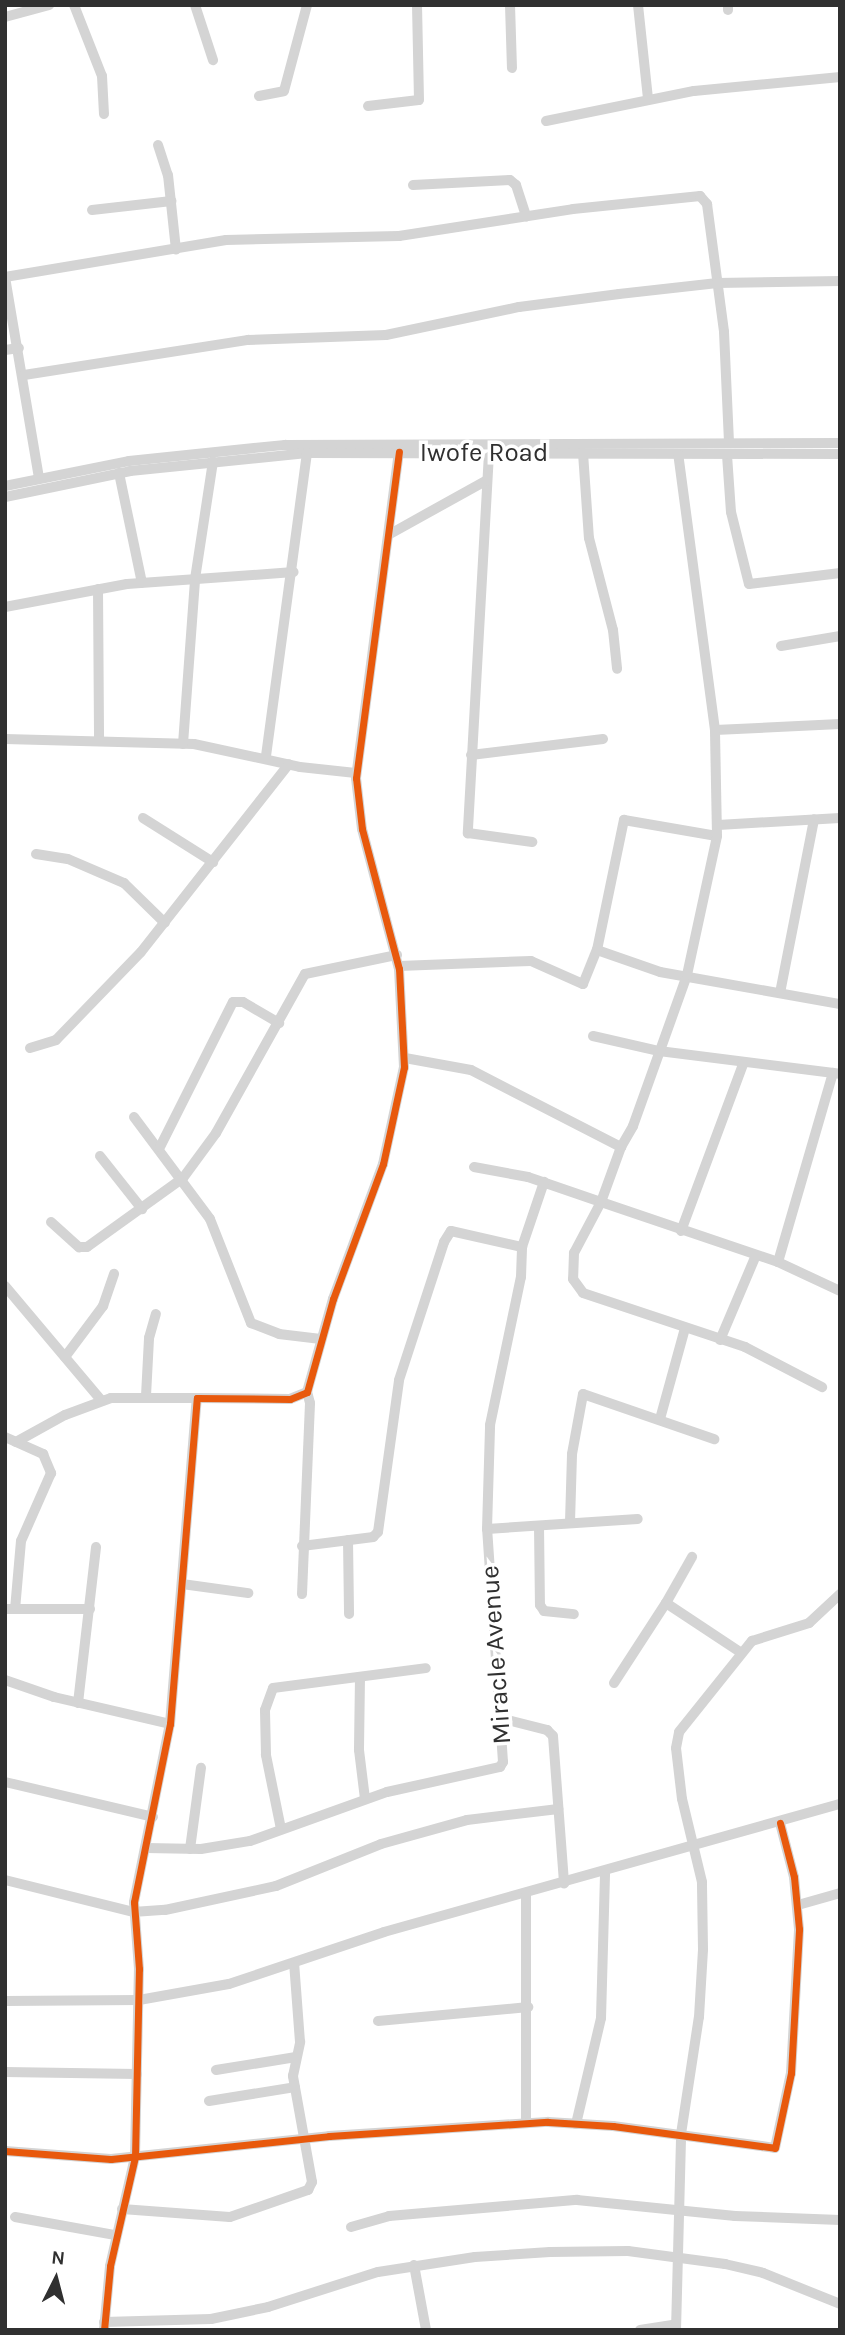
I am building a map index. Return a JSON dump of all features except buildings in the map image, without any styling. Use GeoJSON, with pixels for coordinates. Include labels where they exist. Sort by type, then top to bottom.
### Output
{"type":"FeatureCollection","features":[{"type":"Feature","properties":{"kind":"street"},"geometry":{"type":"LineString","coordinates":[[5,17],[49,5]]}},
{"type":"Feature","properties":{"kind":"street"},"geometry":{"type":"LineString","coordinates":[[74,5],[102,76],[104,114]]}},
{"type":"Feature","properties":{"kind":"street"},"geometry":{"type":"LineString","coordinates":[[195,5],[213,60]]}},
{"type":"Feature","properties":{"kind":"street"},"geometry":{"type":"LineString","coordinates":[[260,96],[284,91],[307,5]]}},
{"type":"Feature","properties":{"kind":"street"},"geometry":{"type":"LineString","coordinates":[[368,106],[419,100],[416,5]]}},
{"type":"Feature","properties":{"kind":"street"},"geometry":{"type":"LineString","coordinates":[[510,5],[512,68]]}},
{"type":"Feature","properties":{"kind":"street"},"geometry":{"type":"LineString","coordinates":[[638,5],[648,98]]}},
{"type":"Feature","properties":{"kind":"street"},"geometry":{"type":"LineString","coordinates":[[546,121],[648,98],[840,77]]}},
{"type":"Feature","properties":{"kind":"street"},"geometry":{"type":"LineString","coordinates":[[158,145],[171,201],[176,250]]}},
{"type":"Feature","properties":{"kind":"street"},"geometry":{"type":"LineString","coordinates":[[413,186],[510,180],[516,185],[527,216]]}},
{"type":"Feature","properties":{"kind":"street"},"geometry":{"type":"LineString","coordinates":[[39,478],[24,375],[5,277],[265,236],[399,236],[527,216],[700,196],[707,204],[718,284],[728,373],[729,442]]}},
{"type":"Feature","properties":{"kind":"street"},"geometry":{"type":"LineString","coordinates":[[92,210],[171,201]]}},
{"type":"Feature","properties":{"kind":"street"},"geometry":{"type":"LineString","coordinates":[[24,375],[248,340],[386,335],[519,307],[718,284],[840,281]]}},
{"type":"Feature","properties":{"kind":"street"},"geometry":{"type":"LineString","coordinates":[[5,350],[19,348]]}},
{"type":"Feature","properties":{"kind":"street","name":"Iwofe Road"},"geometry":{"type":"LineString","coordinates":[[5,486],[39,478],[240,453],[406,442],[840,443]]}},
{"type":"Feature","properties":{"kind":"street"},"geometry":{"type":"LineString","coordinates":[[302,1594],[302,1546],[309,1455],[307,1392],[321,1339],[383,1164],[405,1058],[398,961],[362,829],[356,773],[399,452]]}},
{"type":"Feature","properties":{"kind":"street","name":"Iwofe Road"},"geometry":{"type":"LineString","coordinates":[[5,497],[119,473],[213,461],[240,453],[840,454]]}},
{"type":"Feature","properties":{"kind":"street"},"geometry":{"type":"LineString","coordinates":[[266,756],[294,572],[307,453]]}},
{"type":"Feature","properties":{"kind":"street"},"geometry":{"type":"LineString","coordinates":[[489,453],[468,833],[531,842]]}},
{"type":"Feature","properties":{"kind":"street"},"geometry":{"type":"LineString","coordinates":[[583,453],[589,538],[613,629],[617,669]]}},
{"type":"Feature","properties":{"kind":"street"},"geometry":{"type":"LineString","coordinates":[[678,454],[715,730],[717,830],[687,975],[601,1202],[574,1253],[575,1288],[757,1352],[821,1387]]}},
{"type":"Feature","properties":{"kind":"street"},"geometry":{"type":"LineString","coordinates":[[727,454],[730,512],[749,584],[840,573]]}},
{"type":"Feature","properties":{"kind":"street"},"geometry":{"type":"LineString","coordinates":[[183,744],[195,579],[213,461]]}},
{"type":"Feature","properties":{"kind":"street"},"geometry":{"type":"LineString","coordinates":[[119,473],[142,583]]}},
{"type":"Feature","properties":{"kind":"street"},"geometry":{"type":"LineString","coordinates":[[390,534],[487,480]]}},
{"type":"Feature","properties":{"kind":"street"},"geometry":{"type":"LineString","coordinates":[[5,607],[142,583],[294,572]]}},
{"type":"Feature","properties":{"kind":"street"},"geometry":{"type":"LineString","coordinates":[[99,589],[99,741]]}},
{"type":"Feature","properties":{"kind":"street"},"geometry":{"type":"LineString","coordinates":[[781,646],[840,636]]}},
{"type":"Feature","properties":{"kind":"street"},"geometry":{"type":"LineString","coordinates":[[715,730],[840,724]]}},
{"type":"Feature","properties":{"kind":"street"},"geometry":{"type":"LineString","coordinates":[[5,739],[183,744],[266,756],[289,764],[356,773]]}},
{"type":"Feature","properties":{"kind":"street"},"geometry":{"type":"LineString","coordinates":[[471,755],[603,739]]}},
{"type":"Feature","properties":{"kind":"street"},"geometry":{"type":"LineString","coordinates":[[30,1048],[56,1040],[165,923],[289,764]]}},
{"type":"Feature","properties":{"kind":"street"},"geometry":{"type":"LineString","coordinates":[[143,818],[213,862]]}},
{"type":"Feature","properties":{"kind":"street"},"geometry":{"type":"LineString","coordinates":[[51,1222],[83,1248],[183,1178],[216,1133],[305,974],[314,968],[398,961],[514,959],[545,965],[583,984],[597,950],[624,820],[717,830],[840,818]]}},
{"type":"Feature","properties":{"kind":"street"},"geometry":{"type":"LineString","coordinates":[[780,993],[814,819]]}},
{"type":"Feature","properties":{"kind":"street"},"geometry":{"type":"LineString","coordinates":[[36,853],[68,859],[124,883],[165,923]]}},
{"type":"Feature","properties":{"kind":"street"},"geometry":{"type":"LineString","coordinates":[[597,950],[660,972],[840,1004]]}},
{"type":"Feature","properties":{"kind":"street"},"geometry":{"type":"LineString","coordinates":[[159,1147],[233,1002],[243,1002],[279,1023]]}},
{"type":"Feature","properties":{"kind":"street"},"geometry":{"type":"LineString","coordinates":[[593,1036],[659,1051],[743,1064],[836,1073],[778,1262]]}},
{"type":"Feature","properties":{"kind":"street"},"geometry":{"type":"LineString","coordinates":[[405,1058],[471,1070],[621,1147]]}},
{"type":"Feature","properties":{"kind":"street"},"geometry":{"type":"LineString","coordinates":[[681,1231],[743,1064]]}},
{"type":"Feature","properties":{"kind":"street"},"geometry":{"type":"LineString","coordinates":[[134,1117],[183,1178],[210,1219],[251,1323],[279,1335],[321,1339]]}},
{"type":"Feature","properties":{"kind":"street"},"geometry":{"type":"LineString","coordinates":[[100,1156],[142,1209]]}},
{"type":"Feature","properties":{"kind":"street"},"geometry":{"type":"LineString","coordinates":[[474,1167],[544,1182],[778,1262],[840,1291]]}},
{"type":"Feature","properties":{"kind":"street","name":"Miracle Avenue"},"geometry":{"type":"LineString","coordinates":[[146,1848],[190,1849],[250,1841],[365,1799],[427,1780],[500,1767],[504,1758],[487,1529],[490,1424],[521,1277],[522,1247],[544,1182]]}},
{"type":"Feature","properties":{"kind":"street"},"geometry":{"type":"LineString","coordinates":[[302,1546],[348,1540],[378,1532],[399,1380],[444,1242],[452,1231],[522,1247]]}},
{"type":"Feature","properties":{"kind":"street"},"geometry":{"type":"LineString","coordinates":[[720,1340],[756,1255]]}},
{"type":"Feature","properties":{"kind":"street"},"geometry":{"type":"LineString","coordinates":[[65,1357],[103,1306],[114,1274]]}},
{"type":"Feature","properties":{"kind":"street"},"geometry":{"type":"LineString","coordinates":[[5,1286],[101,1400]]}},
{"type":"Feature","properties":{"kind":"street"},"geometry":{"type":"LineString","coordinates":[[146,1396],[149,1338],[156,1314]]}},
{"type":"Feature","properties":{"kind":"street"},"geometry":{"type":"LineString","coordinates":[[660,1419],[685,1328]]}},
{"type":"Feature","properties":{"kind":"street"},"geometry":{"type":"LineString","coordinates":[[16,1442],[101,1400],[146,1396],[278,1400],[307,1392]]}},
{"type":"Feature","properties":{"kind":"street"},"geometry":{"type":"LineString","coordinates":[[570,1521],[572,1454],[581,1396],[592,1394],[714,1439]]}},
{"type":"Feature","properties":{"kind":"street"},"geometry":{"type":"LineString","coordinates":[[197,1398],[170,1724],[133,1912],[139,2000],[135,2157],[116,2235],[104,2326],[211,2319],[268,2307],[354,2278],[414,2265],[550,2252],[628,2251],[763,2273],[840,2304]]}},
{"type":"Feature","properties":{"kind":"street"},"geometry":{"type":"LineString","coordinates":[[5,1437],[43,1454],[51,1474],[20,1541],[10,1609],[90,1609]]}},
{"type":"Feature","properties":{"kind":"street"},"geometry":{"type":"LineString","coordinates":[[487,1529],[539,1527],[570,1521],[638,1519]]}},
{"type":"Feature","properties":{"kind":"street"},"geometry":{"type":"LineString","coordinates":[[539,1527],[540,1605],[544,1611],[574,1615]]}},
{"type":"Feature","properties":{"kind":"street"},"geometry":{"type":"LineString","coordinates":[[348,1540],[349,1614]]}},
{"type":"Feature","properties":{"kind":"street"},"geometry":{"type":"LineString","coordinates":[[78,1703],[96,1547]]}},
{"type":"Feature","properties":{"kind":"street"},"geometry":{"type":"LineString","coordinates":[[614,1683],[692,1558]]}},
{"type":"Feature","properties":{"kind":"street"},"geometry":{"type":"LineString","coordinates":[[182,1584],[248,1593]]}},
{"type":"Feature","properties":{"kind":"street"},"geometry":{"type":"LineString","coordinates":[[640,2330],[676,2327],[681,2133],[699,2017],[703,1949],[697,1846],[682,1799],[676,1748],[679,1732],[751,1641],[808,1623],[840,1594]]}},
{"type":"Feature","properties":{"kind":"street"},"geometry":{"type":"LineString","coordinates":[[666,1603],[740,1652]]}},
{"type":"Feature","properties":{"kind":"street"},"geometry":{"type":"LineString","coordinates":[[281,1829],[266,1755],[268,1695],[273,1688],[426,1668]]}},
{"type":"Feature","properties":{"kind":"street"},"geometry":{"type":"LineString","coordinates":[[359,1677],[359,1750],[365,1799]]}},
{"type":"Feature","properties":{"kind":"street"},"geometry":{"type":"LineString","coordinates":[[5,1680],[78,1703],[170,1724]]}},
{"type":"Feature","properties":{"kind":"street"},"geometry":{"type":"LineString","coordinates":[[500,1718],[547,1730],[553,1736],[564,1884]]}},
{"type":"Feature","properties":{"kind":"street"},"geometry":{"type":"LineString","coordinates":[[190,1849],[201,1768]]}},
{"type":"Feature","properties":{"kind":"street"},"geometry":{"type":"LineString","coordinates":[[5,1782],[153,1817]]}},
{"type":"Feature","properties":{"kind":"street"},"geometry":{"type":"LineString","coordinates":[[5,2001],[139,2000],[229,1984],[384,1932],[564,1884],[840,1804]]}},
{"type":"Feature","properties":{"kind":"street"},"geometry":{"type":"LineString","coordinates":[[5,1880],[133,1912],[218,1901],[264,1889],[381,1844],[467,1820],[558,1810]]}},
{"type":"Feature","properties":{"kind":"street"},"geometry":{"type":"LineString","coordinates":[[5,2151],[135,2157],[304,2140],[526,2123],[576,2124],[681,2133],[775,2148],[791,2073],[798,1905],[780,1822]]}},
{"type":"Feature","properties":{"kind":"street"},"geometry":{"type":"LineString","coordinates":[[576,2124],[601,2018],[605,1872]]}},
{"type":"Feature","properties":{"kind":"street"},"geometry":{"type":"LineString","coordinates":[[798,1905],[840,1893]]}},
{"type":"Feature","properties":{"kind":"street"},"geometry":{"type":"LineString","coordinates":[[526,1894],[526,2123]]}},
{"type":"Feature","properties":{"kind":"street"},"geometry":{"type":"LineString","coordinates":[[122,2209],[230,2217],[308,2190],[312,2182],[295,2087],[296,2057],[300,2042],[294,1963]]}},
{"type":"Feature","properties":{"kind":"street"},"geometry":{"type":"LineString","coordinates":[[378,2021],[528,2007]]}},
{"type":"Feature","properties":{"kind":"street"},"geometry":{"type":"LineString","coordinates":[[216,2070],[296,2057]]}},
{"type":"Feature","properties":{"kind":"street"},"geometry":{"type":"LineString","coordinates":[[5,2072],[137,2074]]}},
{"type":"Feature","properties":{"kind":"street"},"geometry":{"type":"LineString","coordinates":[[209,2101],[295,2087]]}},
{"type":"Feature","properties":{"kind":"street"},"geometry":{"type":"LineString","coordinates":[[351,2227],[389,2216],[577,2200],[677,2210],[840,2220]]}},
{"type":"Feature","properties":{"kind":"street"},"geometry":{"type":"LineString","coordinates":[[15,2217],[116,2235]]}},
{"type":"Feature","properties":{"kind":"street"},"geometry":{"type":"LineString","coordinates":[[414,2265],[426,2330]]}},
{"type":"Feature","properties":{"kind":"cycle path"},"geometry":{"type":"LineString","coordinates":[[104,2330],[110,2266],[135,2157],[139,1969],[134,1902],[170,1724],[197,1398],[290,1399],[307,1392],[333,1299],[383,1164],[404,1067],[399,969],[362,829],[356,778],[399,452]]}},
{"type":"Feature","properties":{"kind":"cycle path"},"geometry":{"type":"LineString","coordinates":[[5,2151],[111,2159],[329,2136],[548,2122],[613,2126],[775,2148],[791,2073],[799,1929],[794,1877],[780,1823]]}}]}
